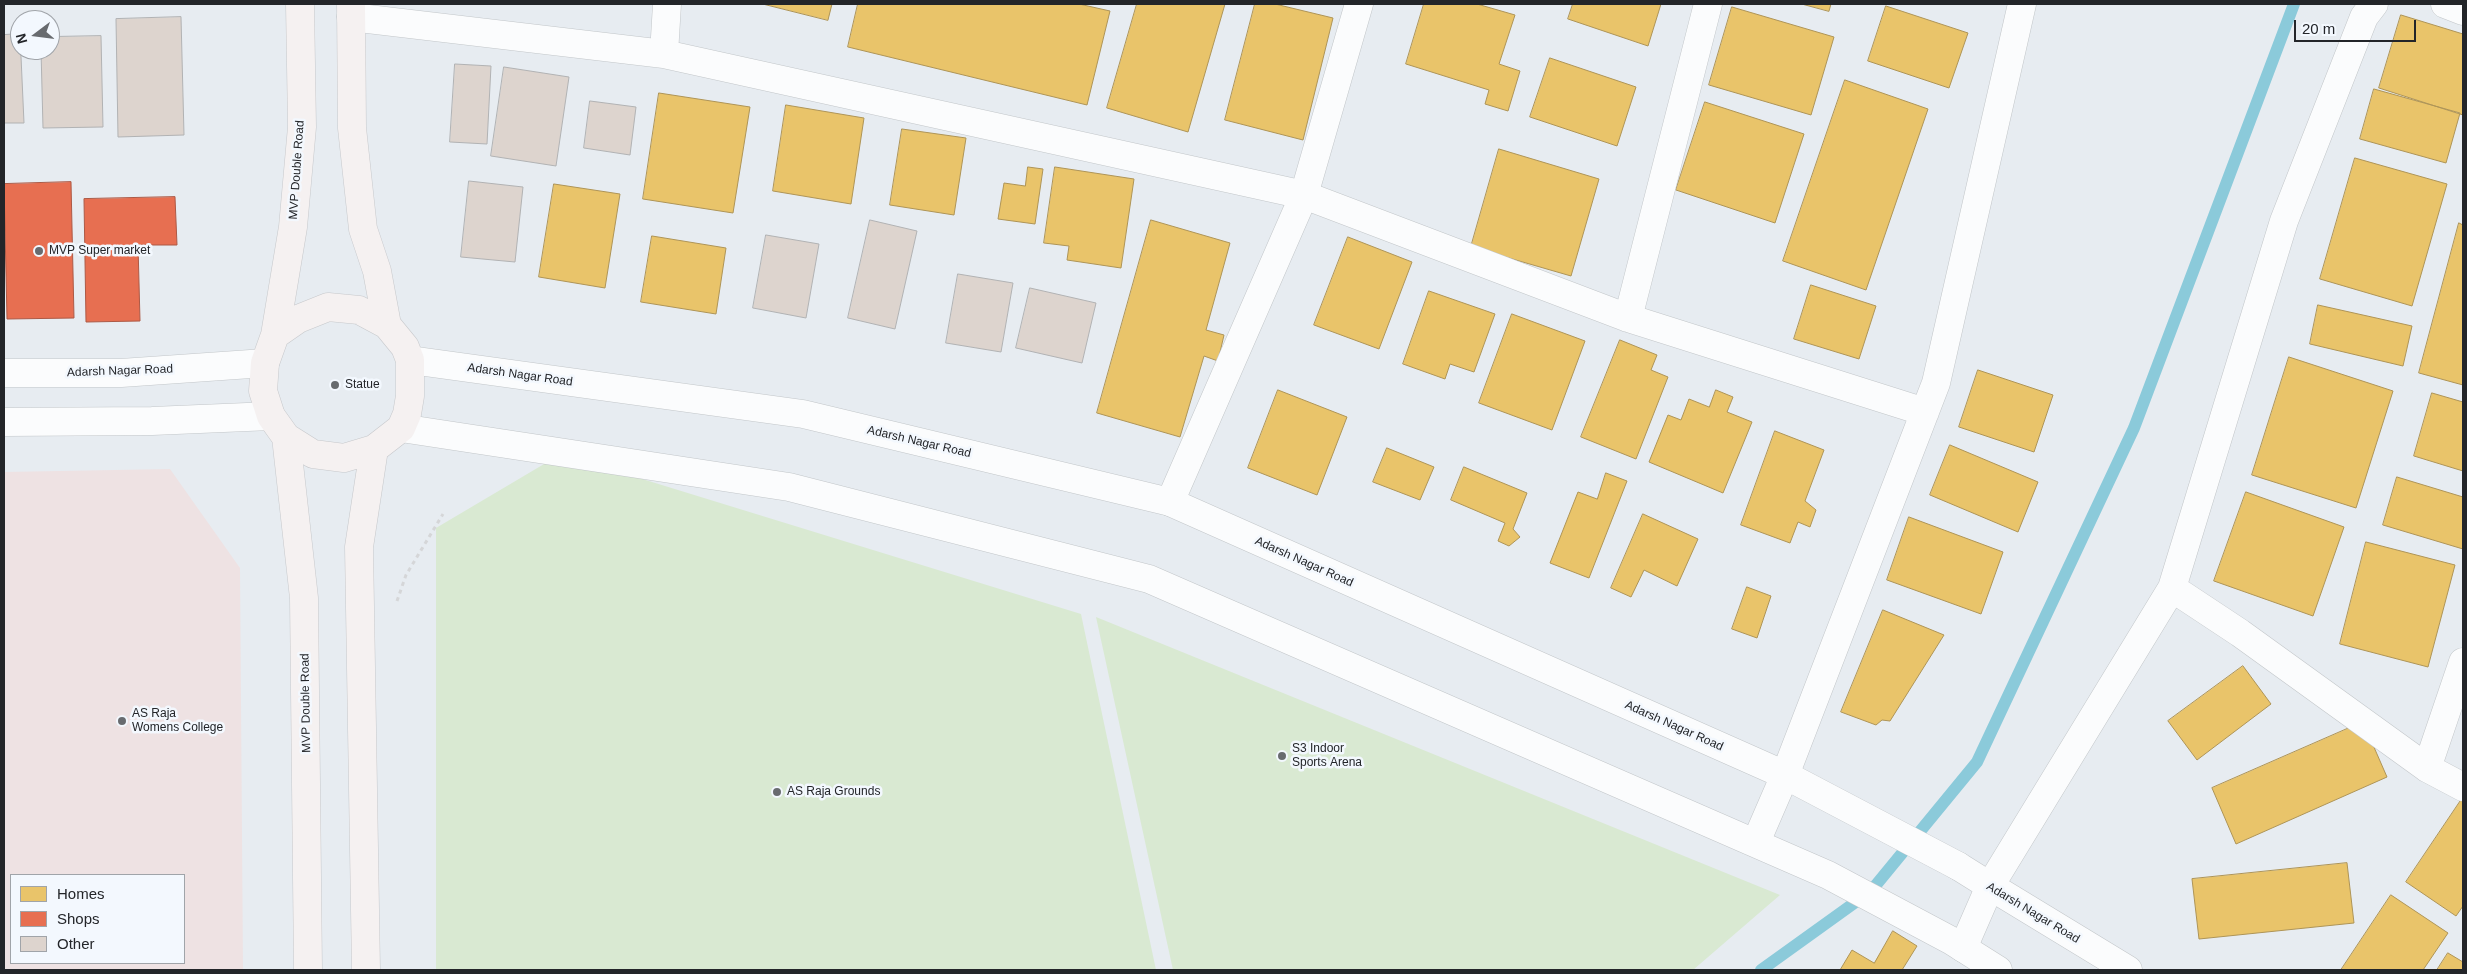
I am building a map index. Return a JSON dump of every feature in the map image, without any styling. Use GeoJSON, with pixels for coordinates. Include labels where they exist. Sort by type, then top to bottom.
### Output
{"type":"FeatureCollection","features":[{"type":"Feature","properties":{"kind":"main road","name":"MVP Double Road"},"geometry":{"type":"LineString","coordinates":[[265,364],[275,335],[293,227],[302,127],[300,4]]}},
{"type":"Feature","properties":{"kind":"main road"},"geometry":{"type":"LineString","coordinates":[[351,10],[352,128],[363,229],[377,271],[387,325]]}},
{"type":"Feature","properties":{"kind":"main road"},"geometry":{"type":"LineString","coordinates":[[265,364],[264,391],[279,427],[313,454],[344,458],[374,449],[401,428],[407,414],[410,396],[410,360],[405,347],[387,325],[359,310],[328,307],[298,318],[275,335]]}},
{"type":"Feature","properties":{"kind":"main road","name":"MVP Double Road"},"geometry":{"type":"LineString","coordinates":[[279,427],[304,598],[308,970]]}},
{"type":"Feature","properties":{"kind":"main road"},"geometry":{"type":"LineString","coordinates":[[366,970],[359,546],[374,449]]}},
{"type":"Feature","properties":{"kind":"street"},"geometry":{"type":"LineString","coordinates":[[664,54],[667,4]]}},
{"type":"Feature","properties":{"kind":"street"},"geometry":{"type":"LineString","coordinates":[[1170,502],[1304,195],[1359,4]]}},
{"type":"Feature","properties":{"kind":"street"},"geometry":{"type":"LineString","coordinates":[[1628,318],[1708,4]]}},
{"type":"Feature","properties":{"kind":"street"},"geometry":{"type":"LineString","coordinates":[[1756,842],[1785,776],[1936,383],[2022,4]]}},
{"type":"Feature","properties":{"kind":"street"},"geometry":{"type":"LineString","coordinates":[[1957,945],[1990,886],[2172,588],[2284,221],[2364,16],[2374,4]]}},
{"type":"Feature","properties":{"kind":"street"},"geometry":{"type":"LineString","coordinates":[[2445,4],[2463,11]]}},
{"type":"Feature","properties":{"kind":"street"},"geometry":{"type":"LineString","coordinates":[[351,10],[664,54],[1304,195],[1628,318],[1925,412]]}},
{"type":"Feature","properties":{"kind":"street","name":"Adarsh Nagar Road"},"geometry":{"type":"LineString","coordinates":[[410,360],[803,414],[1170,502],[1785,776],[1958,866],[2128,970]]}},
{"type":"Feature","properties":{"kind":"street","name":"Adarsh Nagar Road"},"geometry":{"type":"LineString","coordinates":[[4,373],[120,374],[265,364]]}},
{"type":"Feature","properties":{"kind":"street"},"geometry":{"type":"LineString","coordinates":[[4,422],[152,421],[279,427]]}},
{"type":"Feature","properties":{"kind":"street"},"geometry":{"type":"LineString","coordinates":[[401,428],[789,487],[1149,579],[1828,874],[1957,945],[1998,970]]}},
{"type":"Feature","properties":{"kind":"street"},"geometry":{"type":"LineString","coordinates":[[2172,588],[2240,633],[2426,768],[2463,787]]}},
{"type":"Feature","properties":{"kind":"street"},"geometry":{"type":"LineString","coordinates":[[2426,768],[2463,662]]}},
{"type":"Feature","properties":{"kind":"path"},"geometry":{"type":"LineString","coordinates":[[397,602],[406,575],[443,514]]}},
{"type":"Feature","properties":{"kind":"shaded area","name":"AS Raja Womens College"},"geometry":{"type":"Polygon","coordinates":[[[170,469],[240,568],[243,970],[4,970],[4,472],[170,469]]]}},
{"type":"Feature","properties":{"kind":"green space","name":"AS Raja Grounds"},"geometry":{"type":"Polygon","coordinates":[[[561,454],[1081,614],[1156,970],[436,970],[436,528],[561,454]]]}},
{"type":"Feature","properties":{"kind":"green space","name":"S3 Indoor Sports Arena"},"geometry":{"type":"Polygon","coordinates":[[[1096,617],[1780,895],[1693,970],[1173,970],[1096,617]]]}},
{"type":"Feature","properties":{"kind":"building: Homes"},"geometry":{"type":"Polygon","coordinates":[[[763,4],[832,4],[828,20],[763,4]]]}},
{"type":"Feature","properties":{"kind":"building: Homes"},"geometry":{"type":"Polygon","coordinates":[[[858,4],[1079,4],[1110,11],[1087,105],[848,47],[858,4]]]}},
{"type":"Feature","properties":{"kind":"building: Homes"},"geometry":{"type":"Polygon","coordinates":[[[1137,4],[1225,4],[1188,132],[1107,108],[1137,4]]]}},
{"type":"Feature","properties":{"kind":"building: Homes"},"geometry":{"type":"Polygon","coordinates":[[[1255,4],[1275,4],[1333,18],[1303,140],[1225,120],[1255,4]]]}},
{"type":"Feature","properties":{"kind":"building: Homes"},"geometry":{"type":"Polygon","coordinates":[[[1424,4],[1477,4],[1515,15],[1499,64],[1520,71],[1508,111],[1485,104],[1489,90],[1406,64],[1424,4]]]}},
{"type":"Feature","properties":{"kind":"building: Homes"},"geometry":{"type":"Polygon","coordinates":[[[1573,4],[1661,4],[1648,46],[1568,19],[1573,4]]]}},
{"type":"Feature","properties":{"kind":"building: Homes"},"geometry":{"type":"Polygon","coordinates":[[[1802,4],[1831,4],[1829,11],[1802,4]]]}},
{"type":"Feature","properties":{"kind":"building: Homes"},"geometry":{"type":"Polygon","coordinates":[[[1886,6],[1968,33],[1949,88],[1868,61],[1886,6]]]}},
{"type":"Feature","properties":{"kind":"building: Homes"},"geometry":{"type":"Polygon","coordinates":[[[1732,7],[1834,37],[1811,115],[1709,85],[1732,7]]]}},
{"type":"Feature","properties":{"kind":"building: Homes"},"geometry":{"type":"Polygon","coordinates":[[[2401,15],[2463,34],[2463,115],[2379,88],[2401,15]]]}},
{"type":"Feature","properties":{"kind":"building: Homes"},"geometry":{"type":"Polygon","coordinates":[[[1550,58],[1636,87],[1617,146],[1530,117],[1550,58]]]}},
{"type":"Feature","properties":{"kind":"building: Homes"},"geometry":{"type":"Polygon","coordinates":[[[1845,80],[1928,109],[1866,290],[1783,261],[1845,80]]]}},
{"type":"Feature","properties":{"kind":"building: Homes"},"geometry":{"type":"Polygon","coordinates":[[[2374,89],[2460,113],[2446,163],[2360,139],[2374,89]]]}},
{"type":"Feature","properties":{"kind":"building: Homes"},"geometry":{"type":"Polygon","coordinates":[[[659,93],[750,107],[733,213],[643,199],[659,93]]]}},
{"type":"Feature","properties":{"kind":"building: Homes"},"geometry":{"type":"Polygon","coordinates":[[[1705,102],[1804,134],[1775,223],[1676,190],[1705,102]]]}},
{"type":"Feature","properties":{"kind":"building: Homes"},"geometry":{"type":"Polygon","coordinates":[[[786,105],[864,118],[851,204],[773,191],[786,105]]]}},
{"type":"Feature","properties":{"kind":"building: Homes"},"geometry":{"type":"Polygon","coordinates":[[[902,129],[966,138],[954,215],[890,205],[902,129]]]}},
{"type":"Feature","properties":{"kind":"building: Homes"},"geometry":{"type":"Polygon","coordinates":[[[1499,149],[1599,179],[1571,276],[1471,247],[1499,149]]]}},
{"type":"Feature","properties":{"kind":"building: Homes"},"geometry":{"type":"Polygon","coordinates":[[[2355,158],[2447,184],[2412,306],[2320,279],[2355,158]]]}},
{"type":"Feature","properties":{"kind":"building: Homes"},"geometry":{"type":"Polygon","coordinates":[[[1028,167],[1043,169],[1035,224],[998,219],[1004,183],[1025,186],[1028,167]]]}},
{"type":"Feature","properties":{"kind":"building: Homes"},"geometry":{"type":"Polygon","coordinates":[[[1055,167],[1134,179],[1121,268],[1067,260],[1069,246],[1044,243],[1055,167]]]}},
{"type":"Feature","properties":{"kind":"building: Homes"},"geometry":{"type":"Polygon","coordinates":[[[554,184],[620,194],[605,288],[539,277],[554,184]]]}},
{"type":"Feature","properties":{"kind":"building: Homes"},"geometry":{"type":"Polygon","coordinates":[[[1151,220],[1230,243],[1206,330],[1224,335],[1218,361],[1204,356],[1180,437],[1097,413],[1151,220]]]}},
{"type":"Feature","properties":{"kind":"building: Homes"},"geometry":{"type":"Polygon","coordinates":[[[2459,223],[2463,225],[2463,385],[2419,373],[2459,223]]]}},
{"type":"Feature","properties":{"kind":"building: Homes"},"geometry":{"type":"Polygon","coordinates":[[[652,236],[726,248],[716,314],[641,302],[652,236]]]}},
{"type":"Feature","properties":{"kind":"building: Homes"},"geometry":{"type":"Polygon","coordinates":[[[1348,237],[1412,262],[1379,349],[1314,325],[1348,237]]]}},
{"type":"Feature","properties":{"kind":"building: Homes"},"geometry":{"type":"Polygon","coordinates":[[[1811,285],[1876,306],[1859,359],[1794,339],[1811,285]]]}},
{"type":"Feature","properties":{"kind":"building: Homes"},"geometry":{"type":"Polygon","coordinates":[[[1429,291],[1495,314],[1474,372],[1450,364],[1445,379],[1403,364],[1429,291]]]}},
{"type":"Feature","properties":{"kind":"building: Homes"},"geometry":{"type":"Polygon","coordinates":[[[2318,305],[2412,326],[2403,366],[2310,344],[2318,305]]]}},
{"type":"Feature","properties":{"kind":"building: Homes"},"geometry":{"type":"Polygon","coordinates":[[[1512,314],[1585,341],[1552,430],[1479,403],[1512,314]]]}},
{"type":"Feature","properties":{"kind":"building: Homes"},"geometry":{"type":"Polygon","coordinates":[[[1620,340],[1657,355],[1651,370],[1668,377],[1636,459],[1581,437],[1620,340]]]}},
{"type":"Feature","properties":{"kind":"building: Homes"},"geometry":{"type":"Polygon","coordinates":[[[2289,357],[2393,391],[2356,508],[2252,475],[2289,357]]]}},
{"type":"Feature","properties":{"kind":"building: Homes"},"geometry":{"type":"Polygon","coordinates":[[[1978,370],[2053,395],[2034,452],[1959,427],[1978,370]]]}},
{"type":"Feature","properties":{"kind":"building: Homes"},"geometry":{"type":"Polygon","coordinates":[[[1278,390],[1347,417],[1317,495],[1248,468],[1278,390]]]}},
{"type":"Feature","properties":{"kind":"building: Homes"},"geometry":{"type":"Polygon","coordinates":[[[1716,390],[1733,397],[1727,412],[1752,422],[1723,493],[1649,462],[1668,415],[1681,420],[1689,399],[1709,407],[1716,390]]]}},
{"type":"Feature","properties":{"kind":"building: Homes"},"geometry":{"type":"Polygon","coordinates":[[[2432,393],[2463,402],[2463,471],[2414,456],[2432,393]]]}},
{"type":"Feature","properties":{"kind":"building: Homes"},"geometry":{"type":"Polygon","coordinates":[[[1775,431],[1824,450],[1805,501],[1816,510],[1810,527],[1798,522],[1790,543],[1741,525],[1775,431]]]}},
{"type":"Feature","properties":{"kind":"building: Homes"},"geometry":{"type":"Polygon","coordinates":[[[1950,445],[2038,482],[2018,532],[1930,495],[1950,445]]]}},
{"type":"Feature","properties":{"kind":"building: Homes"},"geometry":{"type":"Polygon","coordinates":[[[1387,448],[1434,467],[1420,500],[1373,482],[1387,448]]]}},
{"type":"Feature","properties":{"kind":"building: Homes"},"geometry":{"type":"Polygon","coordinates":[[[1464,467],[1527,493],[1513,529],[1520,537],[1509,546],[1498,541],[1505,523],[1451,500],[1464,467]]]}},
{"type":"Feature","properties":{"kind":"building: Homes"},"geometry":{"type":"Polygon","coordinates":[[[1606,473],[1627,481],[1589,578],[1550,563],[1578,492],[1597,499],[1606,473]]]}},
{"type":"Feature","properties":{"kind":"building: Homes"},"geometry":{"type":"Polygon","coordinates":[[[2397,477],[2463,497],[2463,549],[2383,525],[2397,477]]]}},
{"type":"Feature","properties":{"kind":"building: Homes"},"geometry":{"type":"Polygon","coordinates":[[[2246,492],[2344,527],[2313,616],[2214,581],[2246,492]]]}},
{"type":"Feature","properties":{"kind":"building: Homes"},"geometry":{"type":"Polygon","coordinates":[[[1643,514],[1698,539],[1677,586],[1644,570],[1631,597],[1611,588],[1643,514]]]}},
{"type":"Feature","properties":{"kind":"building: Homes"},"geometry":{"type":"Polygon","coordinates":[[[1909,517],[2003,552],[1981,614],[1887,580],[1909,517]]]}},
{"type":"Feature","properties":{"kind":"building: Homes"},"geometry":{"type":"Polygon","coordinates":[[[2366,542],[2455,565],[2428,667],[2340,644],[2366,542]]]}},
{"type":"Feature","properties":{"kind":"building: Homes"},"geometry":{"type":"Polygon","coordinates":[[[1747,587],[1771,596],[1757,638],[1732,629],[1747,587]]]}},
{"type":"Feature","properties":{"kind":"building: Homes"},"geometry":{"type":"Polygon","coordinates":[[[1883,610],[1944,635],[1890,721],[1882,720],[1876,725],[1841,712],[1883,610]]]}},
{"type":"Feature","properties":{"kind":"building: Homes"},"geometry":{"type":"Polygon","coordinates":[[[2243,666],[2271,704],[2197,760],[2168,721],[2243,666]]]}},
{"type":"Feature","properties":{"kind":"building: Homes"},"geometry":{"type":"Polygon","coordinates":[[[2363,722],[2387,777],[2236,844],[2212,788],[2363,722]]]}},
{"type":"Feature","properties":{"kind":"building: Homes"},"geometry":{"type":"Polygon","coordinates":[[[2463,797],[2463,906],[2456,916],[2406,882],[2463,797]]]}},
{"type":"Feature","properties":{"kind":"building: Homes"},"geometry":{"type":"Polygon","coordinates":[[[2347,863],[2354,923],[2199,939],[2192,879],[2347,863]]]}},
{"type":"Feature","properties":{"kind":"building: Homes"},"geometry":{"type":"Polygon","coordinates":[[[2391,895],[2448,933],[2423,970],[2341,970],[2391,895]]]}},
{"type":"Feature","properties":{"kind":"building: Homes"},"geometry":{"type":"Polygon","coordinates":[[[1893,931],[1917,946],[1902,970],[1840,970],[1852,950],[1874,963],[1893,931]]]}},
{"type":"Feature","properties":{"kind":"building: Homes"},"geometry":{"type":"Polygon","coordinates":[[[2448,953],[2463,962],[2463,970],[2437,970],[2448,953]]]}},
{"type":"Feature","properties":{"kind":"building: Shops","name":"MVP Super market"},"geometry":{"type":"Polygon","coordinates":[[[71,182],[74,318],[7,319],[4,184],[71,182]]]}},
{"type":"Feature","properties":{"kind":"building: Shops"},"geometry":{"type":"Polygon","coordinates":[[[175,197],[177,245],[138,245],[140,321],[86,322],[84,199],[175,197]]]}},
{"type":"Feature","properties":{"kind":"building: Other"},"geometry":{"type":"Polygon","coordinates":[[[181,17],[184,135],[118,137],[116,19],[181,17]]]}},
{"type":"Feature","properties":{"kind":"building: Other"},"geometry":{"type":"Polygon","coordinates":[[[4,35],[10,35],[10,60],[21,60],[24,123],[4,123],[4,35]]]}},
{"type":"Feature","properties":{"kind":"building: Other"},"geometry":{"type":"Polygon","coordinates":[[[101,36],[103,127],[43,128],[41,60],[60,60],[60,37],[101,36]]]}},
{"type":"Feature","properties":{"kind":"building: Other"},"geometry":{"type":"Polygon","coordinates":[[[455,64],[491,66],[487,144],[450,142],[455,64]]]}},
{"type":"Feature","properties":{"kind":"building: Other"},"geometry":{"type":"Polygon","coordinates":[[[504,67],[569,77],[556,166],[491,156],[504,67]]]}},
{"type":"Feature","properties":{"kind":"building: Other"},"geometry":{"type":"Polygon","coordinates":[[[590,101],[636,107],[630,155],[584,148],[590,101]]]}},
{"type":"Feature","properties":{"kind":"building: Other"},"geometry":{"type":"Polygon","coordinates":[[[469,181],[523,187],[515,262],[461,257],[469,181]]]}},
{"type":"Feature","properties":{"kind":"building: Other"},"geometry":{"type":"Polygon","coordinates":[[[870,220],[917,231],[895,329],[848,318],[870,220]]]}},
{"type":"Feature","properties":{"kind":"building: Other"},"geometry":{"type":"Polygon","coordinates":[[[766,235],[819,244],[806,318],[753,308],[766,235]]]}},
{"type":"Feature","properties":{"kind":"building: Other"},"geometry":{"type":"Polygon","coordinates":[[[958,274],[1013,283],[1001,352],[946,343],[958,274]]]}},
{"type":"Feature","properties":{"kind":"building: Other"},"geometry":{"type":"Polygon","coordinates":[[[1030,288],[1096,303],[1082,363],[1016,348],[1030,288]]]}},
{"type":"Feature","properties":{"kind":"waterway"},"geometry":{"type":"LineString","coordinates":[[1761,970],[1871,891],[1977,762],[2134,428],[2294,4]]}},
{"type":"Feature","properties":{"kind":"place","name":"MVP Super market"},"geometry":{"type":"Point","coordinates":[39,251]}},
{"type":"Feature","properties":{"kind":"place","name":"Statue"},"geometry":{"type":"Point","coordinates":[335,385]}},
{"type":"Feature","properties":{"kind":"place","name":"AS Raja Womens College"},"geometry":{"type":"Point","coordinates":[122,721]}},
{"type":"Feature","properties":{"kind":"place","name":"S3 Indoor Sports Arena"},"geometry":{"type":"Point","coordinates":[1282,756]}},
{"type":"Feature","properties":{"kind":"place","name":"AS Raja Grounds"},"geometry":{"type":"Point","coordinates":[777,792]}}]}
